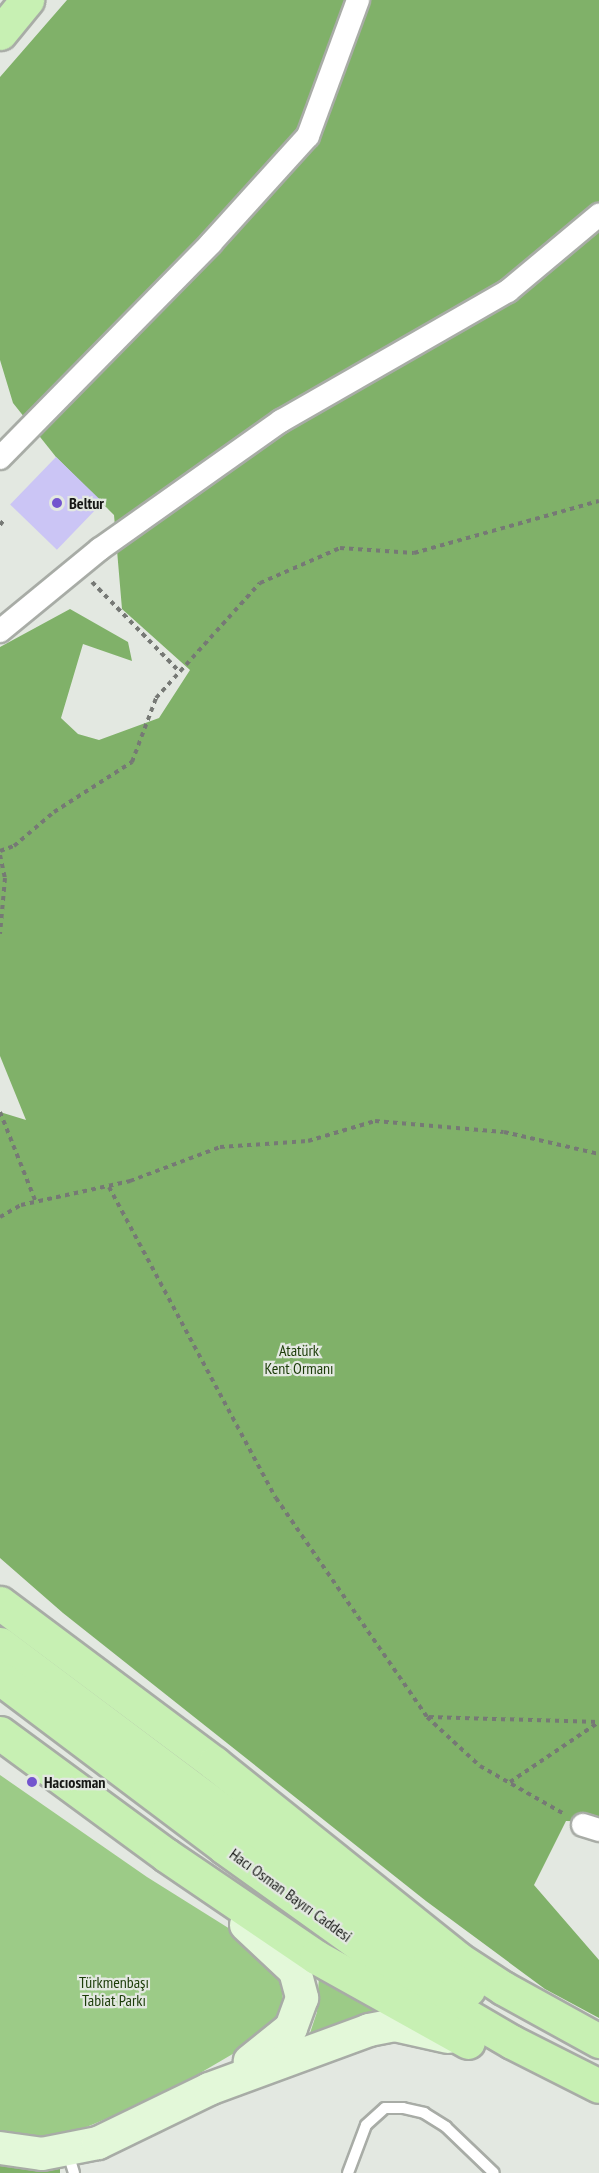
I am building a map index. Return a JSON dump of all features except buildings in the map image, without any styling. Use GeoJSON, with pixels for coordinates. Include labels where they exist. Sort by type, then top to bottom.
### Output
{"type":"FeatureCollection","features":[{"type":"Feature","properties":{"kind":"main road"},"geometry":{"type":"LineString","coordinates":[[0,33],[27,0]]}},
{"type":"Feature","properties":{"kind":"main road"},"geometry":{"type":"LineString","coordinates":[[0,1603],[214,1763],[457,1958],[502,1988],[599,2043]]}},
{"type":"Feature","properties":{"kind":"main road","name":"Hacı Osman Bayırı Caddesi"},"geometry":{"type":"LineString","coordinates":[[0,1644],[428,1965],[489,2002],[544,2027],[599,2043]]}},
{"type":"Feature","properties":{"kind":"main road","name":"Hacı Osman Bayırı Caddesi"},"geometry":{"type":"LineString","coordinates":[[0,1678],[224,1847],[423,1990],[512,2042],[599,2086]]}},
{"type":"Feature","properties":{"kind":"main road"},"geometry":{"type":"LineString","coordinates":[[0,1733],[166,1855],[316,1957],[469,2043],[555,2081],[599,2090]]}},
{"type":"Feature","properties":{"kind":"main road"},"geometry":{"type":"LineString","coordinates":[[166,1855],[284,1956],[300,1984],[299,2014],[291,2028],[209,2089]]}},
{"type":"Feature","properties":{"kind":"main road"},"geometry":{"type":"LineString","coordinates":[[0,2148],[70,2162],[98,2143],[209,2089],[323,2043],[394,2025],[469,2043]]}},
{"type":"Feature","properties":{"kind":"street"},"geometry":{"type":"LineString","coordinates":[[0,458],[211,243],[308,136],[358,0]]}},
{"type":"Feature","properties":{"kind":"street"},"geometry":{"type":"LineString","coordinates":[[0,631],[77,567],[281,421],[508,291],[599,215]]}},
{"type":"Feature","properties":{"kind":"lane"},"geometry":{"type":"LineString","coordinates":[[348,2173],[366,2125],[385,2108],[403,2108],[424,2112],[446,2127],[494,2173]]}},
{"type":"Feature","properties":{"kind":"path"},"geometry":{"type":"LineString","coordinates":[[0,934],[4,878],[0,853],[14,846],[54,812],[132,762],[156,698],[260,583],[340,548],[414,553],[599,501]]}},
{"type":"Feature","properties":{"kind":"path"},"geometry":{"type":"LineString","coordinates":[[0,525],[4,520]]}},
{"type":"Feature","properties":{"kind":"path"},"geometry":{"type":"LineString","coordinates":[[77,567],[179,671]]}},
{"type":"Feature","properties":{"kind":"path"},"geometry":{"type":"LineString","coordinates":[[0,1112],[35,1200]]}},
{"type":"Feature","properties":{"kind":"path"},"geometry":{"type":"LineString","coordinates":[[0,1217],[35,1200],[109,1187],[220,1147],[308,1141],[375,1120],[504,1132],[599,1154]]}},
{"type":"Feature","properties":{"kind":"path"},"geometry":{"type":"LineString","coordinates":[[109,1187],[276,1498],[427,1717],[480,1767],[591,1827]]}},
{"type":"Feature","properties":{"kind":"path"},"geometry":{"type":"LineString","coordinates":[[427,1717],[599,1722]]}},
{"type":"Feature","properties":{"kind":"path"},"geometry":{"type":"LineString","coordinates":[[510,1782],[599,1722]]}},
{"type":"Feature","properties":{"kind":"green space","name":"Atatürk Kent Ormanı"},"geometry":{"type":"Polygon","coordinates":[[[67,0],[599,0],[599,1822],[566,1821],[534,1885],[599,1960],[599,2018],[545,1989],[426,1901],[63,1613],[0,1558],[0,1112],[26,1120],[0,1056],[0,647],[70,609],[128,642],[132,661],[83,644],[61,718],[78,734],[99,740],[159,718],[190,670],[122,609],[114,515],[56,457],[13,403],[0,360],[0,77],[67,0]]]}},
{"type":"Feature","properties":{"kind":"green space","name":"Türkmenbaşı Tabiat Parkı"},"geometry":{"type":"Polygon","coordinates":[[[0,1775],[147,1877],[230,1929],[271,1966],[282,1984],[283,2003],[276,2021],[248,2045],[161,2096],[60,2138],[0,2138],[0,1775]]]}},
{"type":"Feature","properties":{"kind":"green space"},"geometry":{"type":"Polygon","coordinates":[[[319,1975],[379,2011],[310,2033],[317,2012],[319,1975]]]}},
{"type":"Feature","properties":{"kind":"green space"},"geometry":{"type":"Polygon","coordinates":[[[0,2138],[60,2138],[60,2173],[0,2173],[0,2138]]]}},
{"type":"Feature","properties":{"kind":"place","name":"Beltur"},"geometry":{"type":"Point","coordinates":[57,503]}},
{"type":"Feature","properties":{"kind":"place","name":"Hacıosman"},"geometry":{"type":"Point","coordinates":[32,1782]}}]}
